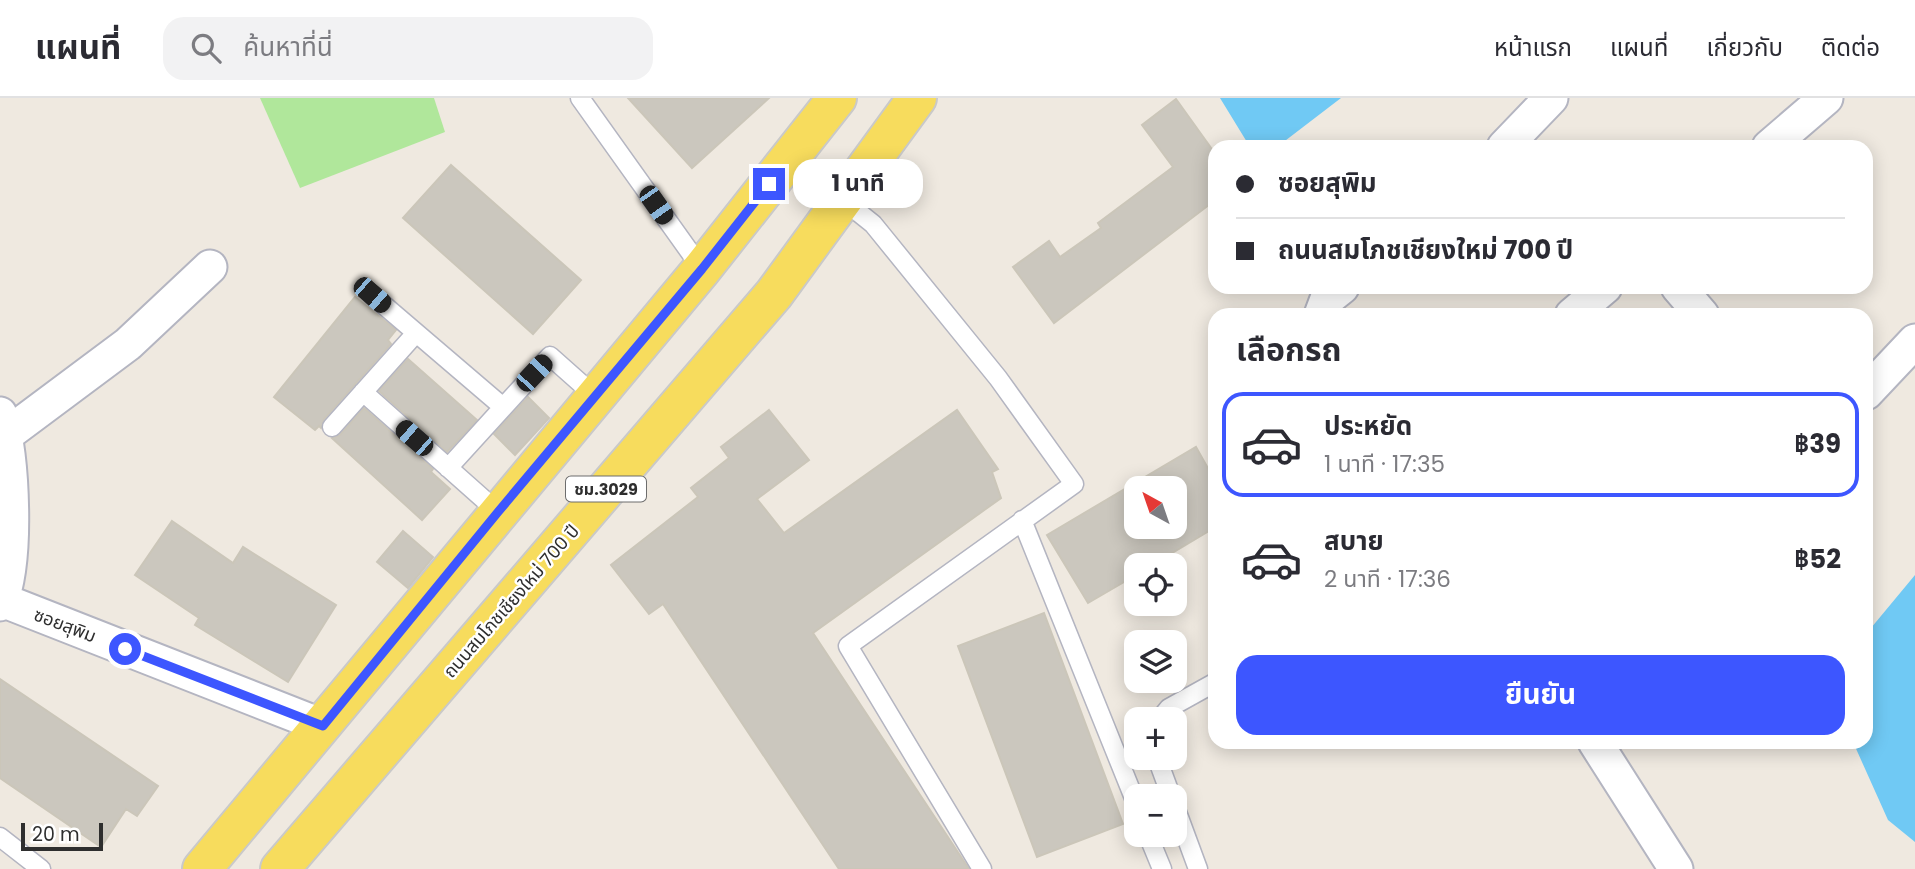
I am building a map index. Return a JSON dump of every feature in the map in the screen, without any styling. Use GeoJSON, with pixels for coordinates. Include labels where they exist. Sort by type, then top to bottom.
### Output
{"type":"FeatureCollection","features":[{"type":"Feature","properties":{"kind":"main road"},"geometry":{"type":"LineString","coordinates":[[202,869],[702,269],[837,98]]}},
{"type":"Feature","properties":{"kind":"main road","name":"ถนนสมโภชเชียงใหม่ 700 ปี"},"geometry":{"type":"LineString","coordinates":[[284,868],[774,294],[918,98]]}},
{"type":"Feature","properties":{"kind":"street"},"geometry":{"type":"LineString","coordinates":[[1510,140],[1551,98]]}},
{"type":"Feature","properties":{"kind":"street"},"geometry":{"type":"LineString","coordinates":[[1777,140],[1826,98]]}},
{"type":"Feature","properties":{"kind":"street"},"geometry":{"type":"LineString","coordinates":[[1,602],[12,548],[3,424],[128,344],[210,267]]}},
{"type":"Feature","properties":{"kind":"street"},"geometry":{"type":"LineString","coordinates":[[1324,308],[1327,299],[1333,294]]}},
{"type":"Feature","properties":{"kind":"street"},"geometry":{"type":"LineString","coordinates":[[1580,308],[1597,294]]}},
{"type":"Feature","properties":{"kind":"street"},"geometry":{"type":"LineString","coordinates":[[1684,294],[1696,308]]}},
{"type":"Feature","properties":{"kind":"street"},"geometry":{"type":"LineString","coordinates":[[1873,386],[1915,341]]}},
{"type":"Feature","properties":{"kind":"street","name":"ซอยสุพิม"},"geometry":{"type":"LineString","coordinates":[[1,602],[323,726]]}},
{"type":"Feature","properties":{"kind":"street"},"geometry":{"type":"LineString","coordinates":[[1603,749],[1676,869]]}},
{"type":"Feature","properties":{"kind":"lane"},"geometry":{"type":"LineString","coordinates":[[580,98],[702,269]]}},
{"type":"Feature","properties":{"kind":"lane"},"geometry":{"type":"LineString","coordinates":[[843,200],[873,224],[998,378],[1074,484],[848,646],[982,869]]}},
{"type":"Feature","properties":{"kind":"lane"},"geometry":{"type":"LineString","coordinates":[[372,295],[503,407]]}},
{"type":"Feature","properties":{"kind":"lane"},"geometry":{"type":"LineString","coordinates":[[332,427],[416,333]]}},
{"type":"Feature","properties":{"kind":"lane"},"geometry":{"type":"LineString","coordinates":[[448,468],[550,356],[595,396]]}},
{"type":"Feature","properties":{"kind":"lane"},"geometry":{"type":"LineString","coordinates":[[363,393],[498,512]]}},
{"type":"Feature","properties":{"kind":"lane"},"geometry":{"type":"LineString","coordinates":[[1022,520],[1128,784]]}},
{"type":"Feature","properties":{"kind":"lane"},"geometry":{"type":"LineString","coordinates":[[1171,707],[1208,686]]}},
{"type":"Feature","properties":{"kind":"lane"},"geometry":{"type":"LineString","coordinates":[[0,837],[41,869]]}},
{"type":"Feature","properties":{"kind":"lane"},"geometry":{"type":"LineString","coordinates":[[1187,839],[1198,869]]}},
{"type":"Feature","properties":{"kind":"lane"},"geometry":{"type":"LineString","coordinates":[[1153,847],[1162,869]]}},
{"type":"Feature","properties":{"kind":"green space"},"geometry":{"type":"Polygon","coordinates":[[[260,98],[434,98],[445,132],[300,188],[260,98]]]}},
{"type":"Feature","properties":{"kind":"water"},"geometry":{"type":"Polygon","coordinates":[[[1220,98],[1341,98],[1286,140],[1246,140],[1220,98]]]}},
{"type":"Feature","properties":{"kind":"water"},"geometry":{"type":"Polygon","coordinates":[[[1915,575],[1915,842],[1888,820],[1856,749],[1873,749],[1873,626],[1915,575]]]}},
{"type":"Feature","properties":{"kind":"building"},"geometry":{"type":"Polygon","coordinates":[[[628,98],[769,98],[692,168],[628,98]]]}},
{"type":"Feature","properties":{"kind":"building"},"geometry":{"type":"Polygon","coordinates":[[[1176,99],[1208,144],[1208,206],[1054,323],[1013,267],[1049,241],[1060,257],[1101,228],[1098,223],[1173,167],[1142,125],[1176,99]]]}},
{"type":"Feature","properties":{"kind":"building"},"geometry":{"type":"Polygon","coordinates":[[[451,165],[581,280],[533,334],[403,218],[451,165]]]}},
{"type":"Feature","properties":{"kind":"building"},"geometry":{"type":"Polygon","coordinates":[[[355,297],[396,330],[388,340],[391,344],[324,419],[321,428],[319,426],[315,430],[274,397],[355,297]]]}},
{"type":"Feature","properties":{"kind":"building"},"geometry":{"type":"Polygon","coordinates":[[[408,359],[477,420],[447,452],[379,391],[408,359]]]}},
{"type":"Feature","properties":{"kind":"building"},"geometry":{"type":"Polygon","coordinates":[[[528,397],[549,418],[515,455],[494,434],[528,397]]]}},
{"type":"Feature","properties":{"kind":"building"},"geometry":{"type":"Polygon","coordinates":[[[364,408],[433,469],[431,472],[450,489],[422,520],[332,438],[340,435],[364,408]]]}},
{"type":"Feature","properties":{"kind":"building"},"geometry":{"type":"Polygon","coordinates":[[[769,410],[809,460],[757,499],[784,533],[957,410],[998,469],[992,472],[1001,498],[813,633],[969,869],[839,869],[663,604],[649,614],[611,565],[698,497],[691,488],[729,458],[721,447],[769,410]]]}},
{"type":"Feature","properties":{"kind":"building"},"geometry":{"type":"Polygon","coordinates":[[[1196,447],[1208,468],[1208,532],[1172,553],[1124,553],[1124,582],[1088,603],[1047,535],[1124,490],[1124,539],[1187,539],[1187,476],[1147,476],[1196,447]]]}},
{"type":"Feature","properties":{"kind":"building"},"geometry":{"type":"Polygon","coordinates":[[[172,521],[233,563],[243,547],[336,605],[288,682],[195,625],[199,618],[135,575],[172,521]]]}},
{"type":"Feature","properties":{"kind":"building"},"geometry":{"type":"Polygon","coordinates":[[[403,531],[433,557],[408,588],[377,562],[403,531]]]}},
{"type":"Feature","properties":{"kind":"building"},"geometry":{"type":"Polygon","coordinates":[[[1044,613],[1123,824],[1037,857],[958,646],[1044,613]]]}},
{"type":"Feature","properties":{"kind":"building"},"geometry":{"type":"Polygon","coordinates":[[[0,679],[158,786],[137,816],[126,809],[101,847],[0,778],[0,679]]]}},
{"type":"Feature","properties":{"kind":"route"},"geometry":{"type":"LineString","coordinates":[[125,649],[323,726],[702,269],[769,184]]}}]}
